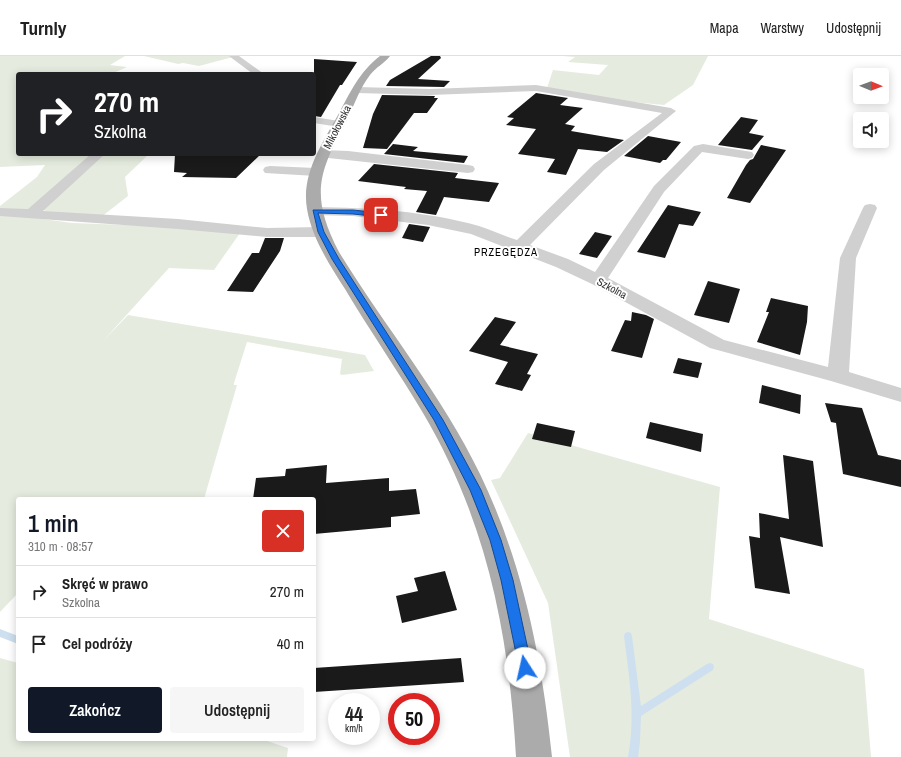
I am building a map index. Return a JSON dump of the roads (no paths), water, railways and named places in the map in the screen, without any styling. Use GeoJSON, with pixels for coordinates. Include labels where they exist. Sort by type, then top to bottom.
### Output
{"type":"FeatureCollection","features":[{"type":"Feature","properties":{"kind":"main road","name":"Mikołowska"},"geometry":{"type":"LineString","coordinates":[[386,56],[369,70],[339,124],[320,163],[313,193],[315,211],[321,232],[335,259],[442,425],[476,490],[501,559],[518,624],[528,688],[534,757]]}},
{"type":"Feature","properties":{"kind":"street"},"geometry":{"type":"LineString","coordinates":[[233,56],[256,72]]}},
{"type":"Feature","properties":{"kind":"street"},"geometry":{"type":"LineString","coordinates":[[357,90],[430,92],[536,88],[674,108],[599,167],[526,242],[519,246]]}},
{"type":"Feature","properties":{"kind":"street"},"geometry":{"type":"LineString","coordinates":[[316,120],[339,124]]}},
{"type":"Feature","properties":{"kind":"street"},"geometry":{"type":"LineString","coordinates":[[598,280],[659,189],[698,149],[709,149],[748,155]]}},
{"type":"Feature","properties":{"kind":"street"},"geometry":{"type":"LineString","coordinates":[[270,170],[320,163],[348,155],[468,169]]}},
{"type":"Feature","properties":{"kind":"street"},"geometry":{"type":"LineString","coordinates":[[32,214],[39,206],[97,156]]}},
{"type":"Feature","properties":{"kind":"street"},"geometry":{"type":"LineString","coordinates":[[838,376],[848,258],[870,208]]}},
{"type":"Feature","properties":{"kind":"street","name":"Szkolna"},"geometry":{"type":"LineString","coordinates":[[315,211],[353,212],[444,222],[475,230],[562,263],[598,280],[717,344],[838,376],[901,395]]}},
{"type":"Feature","properties":{"kind":"street"},"geometry":{"type":"LineString","coordinates":[[0,212],[72,219],[282,232],[321,232]]}},
{"type":"Feature","properties":{"kind":"waterway"},"geometry":{"type":"LineString","coordinates":[[0,633],[16,639]]}},
{"type":"Feature","properties":{"kind":"waterway"},"geometry":{"type":"LineString","coordinates":[[628,636],[637,712],[636,742],[633,757]]}},
{"type":"Feature","properties":{"kind":"waterway"},"geometry":{"type":"LineString","coordinates":[[638,713],[710,667]]}},
{"type":"Feature","properties":{"kind":"district","name":"PRZEGĘDZA"},"geometry":{"type":"Point","coordinates":[506,252]}}]}
